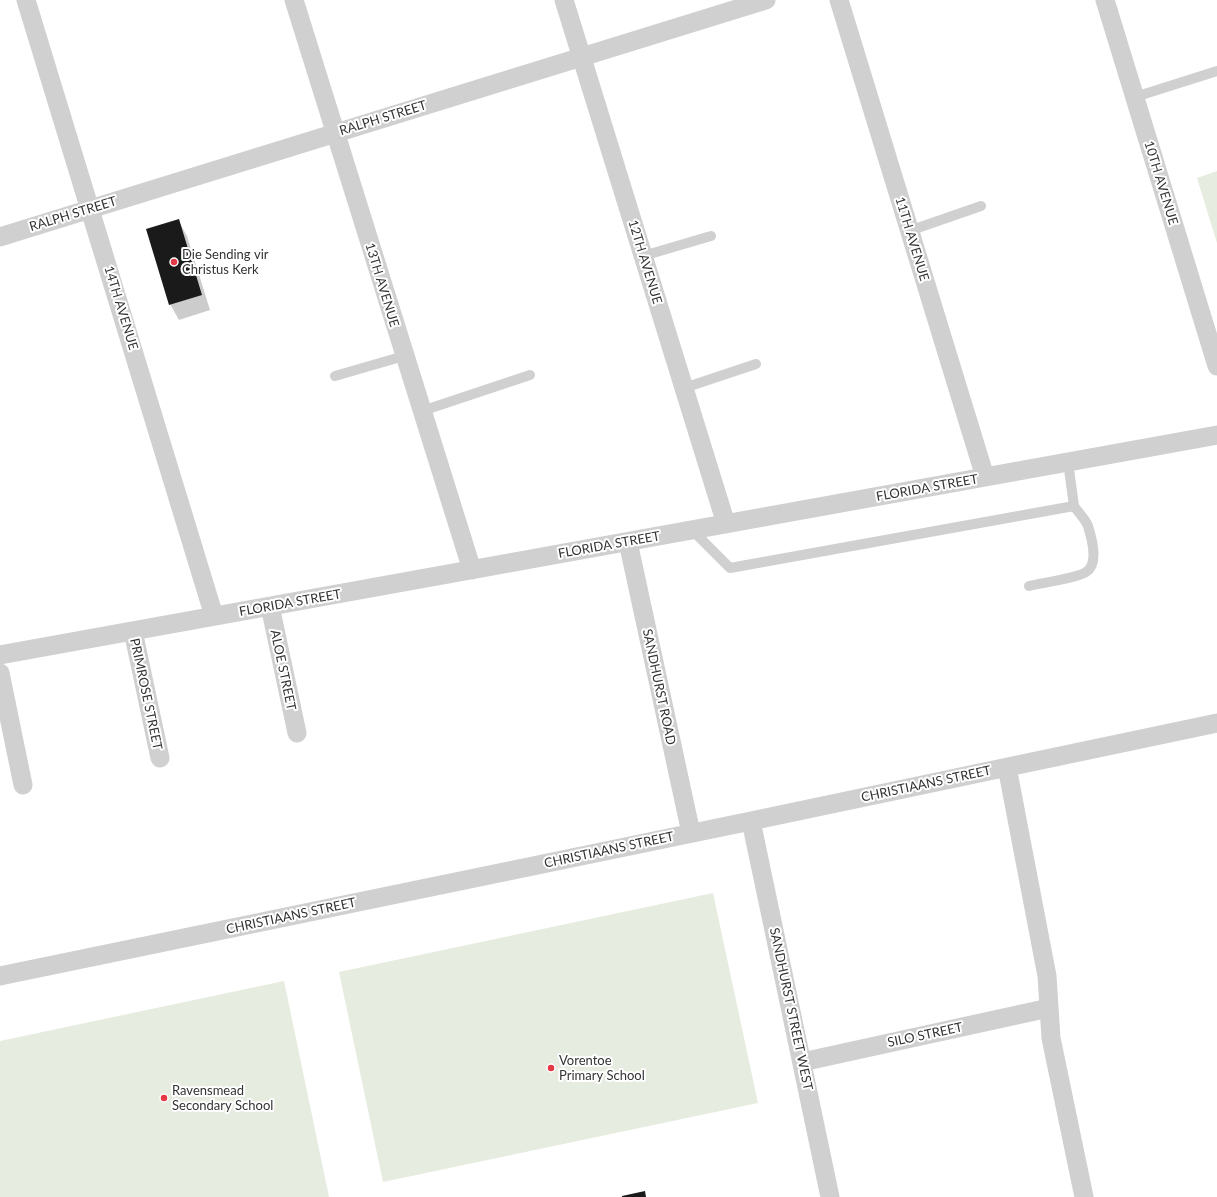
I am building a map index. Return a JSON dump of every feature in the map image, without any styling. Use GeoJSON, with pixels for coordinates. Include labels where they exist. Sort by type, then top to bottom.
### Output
{"type":"FeatureCollection","features":[{"type":"Feature","properties":{"kind":"street","name":"14TH AVENUE"},"geometry":{"type":"LineString","coordinates":[[26,0],[214,616]]}},
{"type":"Feature","properties":{"kind":"street","name":"13TH AVENUE"},"geometry":{"type":"LineString","coordinates":[[294,0],[472,570]]}},
{"type":"Feature","properties":{"kind":"street","name":"12TH AVENUE"},"geometry":{"type":"LineString","coordinates":[[564,0],[726,524]]}},
{"type":"Feature","properties":{"kind":"street","name":"RALPH STREET"},"geometry":{"type":"LineString","coordinates":[[0,237],[766,0]]}},
{"type":"Feature","properties":{"kind":"street","name":"11TH AVENUE"},"geometry":{"type":"LineString","coordinates":[[839,0],[985,478]]}},
{"type":"Feature","properties":{"kind":"street","name":"10TH AVENUE"},"geometry":{"type":"LineString","coordinates":[[1105,0],[1217,366]]}},
{"type":"Feature","properties":{"kind":"street","name":"FLORIDA STREET"},"geometry":{"type":"LineString","coordinates":[[0,655],[1217,435]]}},
{"type":"Feature","properties":{"kind":"street","name":"SANDHURST ROAD"},"geometry":{"type":"LineString","coordinates":[[628,542],[691,833]]}},
{"type":"Feature","properties":{"kind":"street","name":"ALOE STREET"},"geometry":{"type":"LineString","coordinates":[[270,606],[297,733]]}},
{"type":"Feature","properties":{"kind":"street","name":"PRIMROSE STREET"},"geometry":{"type":"LineString","coordinates":[[133,631],[160,758]]}},
{"type":"Feature","properties":{"kind":"street"},"geometry":{"type":"LineString","coordinates":[[0,673],[23,785]]}},
{"type":"Feature","properties":{"kind":"street","name":"CHRISTIAANS STREET"},"geometry":{"type":"LineString","coordinates":[[0,976],[1217,723]]}},
{"type":"Feature","properties":{"kind":"street"},"geometry":{"type":"LineString","coordinates":[[1007,767],[1046,976],[1052,1038],[1084,1197]]}},
{"type":"Feature","properties":{"kind":"street","name":"SANDHURST STREET WEST"},"geometry":{"type":"LineString","coordinates":[[751,821],[830,1197]]}},
{"type":"Feature","properties":{"kind":"street","name":"SILO STREET"},"geometry":{"type":"LineString","coordinates":[[802,1062],[1049,1008]]}},
{"type":"Feature","properties":{"kind":"lane"},"geometry":{"type":"LineString","coordinates":[[1135,97],[1217,71]]}},
{"type":"Feature","properties":{"kind":"lane"},"geometry":{"type":"LineString","coordinates":[[909,231],[981,206]]}},
{"type":"Feature","properties":{"kind":"lane"},"geometry":{"type":"LineString","coordinates":[[643,256],[711,236]]}},
{"type":"Feature","properties":{"kind":"lane"},"geometry":{"type":"LineString","coordinates":[[335,376],[404,356]]}},
{"type":"Feature","properties":{"kind":"lane"},"geometry":{"type":"LineString","coordinates":[[684,388],[756,364]]}},
{"type":"Feature","properties":{"kind":"lane"},"geometry":{"type":"LineString","coordinates":[[422,411],[530,375]]}},
{"type":"Feature","properties":{"kind":"lane"},"geometry":{"type":"LineString","coordinates":[[1029,586],[1083,574],[1091,568],[1094,561],[1088,525],[1074,506],[1068,462]]}},
{"type":"Feature","properties":{"kind":"lane"},"geometry":{"type":"LineString","coordinates":[[692,530],[730,568],[1074,506]]}},
{"type":"Feature","properties":{"kind":"shaded area"},"geometry":{"type":"Polygon","coordinates":[[[1217,171],[1217,243],[1197,178],[1217,171]]]}},
{"type":"Feature","properties":{"kind":"shaded area"},"geometry":{"type":"Polygon","coordinates":[[[713,893],[758,1103],[383,1182],[339,972],[713,893]]]}},
{"type":"Feature","properties":{"kind":"shaded area","name":"Ravensmead Secondary School"},"geometry":{"type":"Polygon","coordinates":[[[284,981],[329,1197],[0,1197],[0,1041],[284,981]]]}},
{"type":"Feature","properties":{"kind":"building","name":"Die Sending vir Christus Kerk"},"geometry":{"type":"Polygon","coordinates":[[[179,219],[202,295],[169,305],[146,229],[179,219]]]}},
{"type":"Feature","properties":{"kind":"building"},"geometry":{"type":"Polygon","coordinates":[[[645,1191],[646,1197],[622,1197],[622,1196],[645,1191]]]}},
{"type":"Feature","properties":{"kind":"place","name":"Die Sending vir Christus Kerk"},"geometry":{"type":"Point","coordinates":[174,262]}},
{"type":"Feature","properties":{"kind":"place","name":"Vorentoe Primary School"},"geometry":{"type":"Point","coordinates":[551,1068]}},
{"type":"Feature","properties":{"kind":"place","name":"Ravensmead Secondary School"},"geometry":{"type":"Point","coordinates":[164,1098]}}]}
